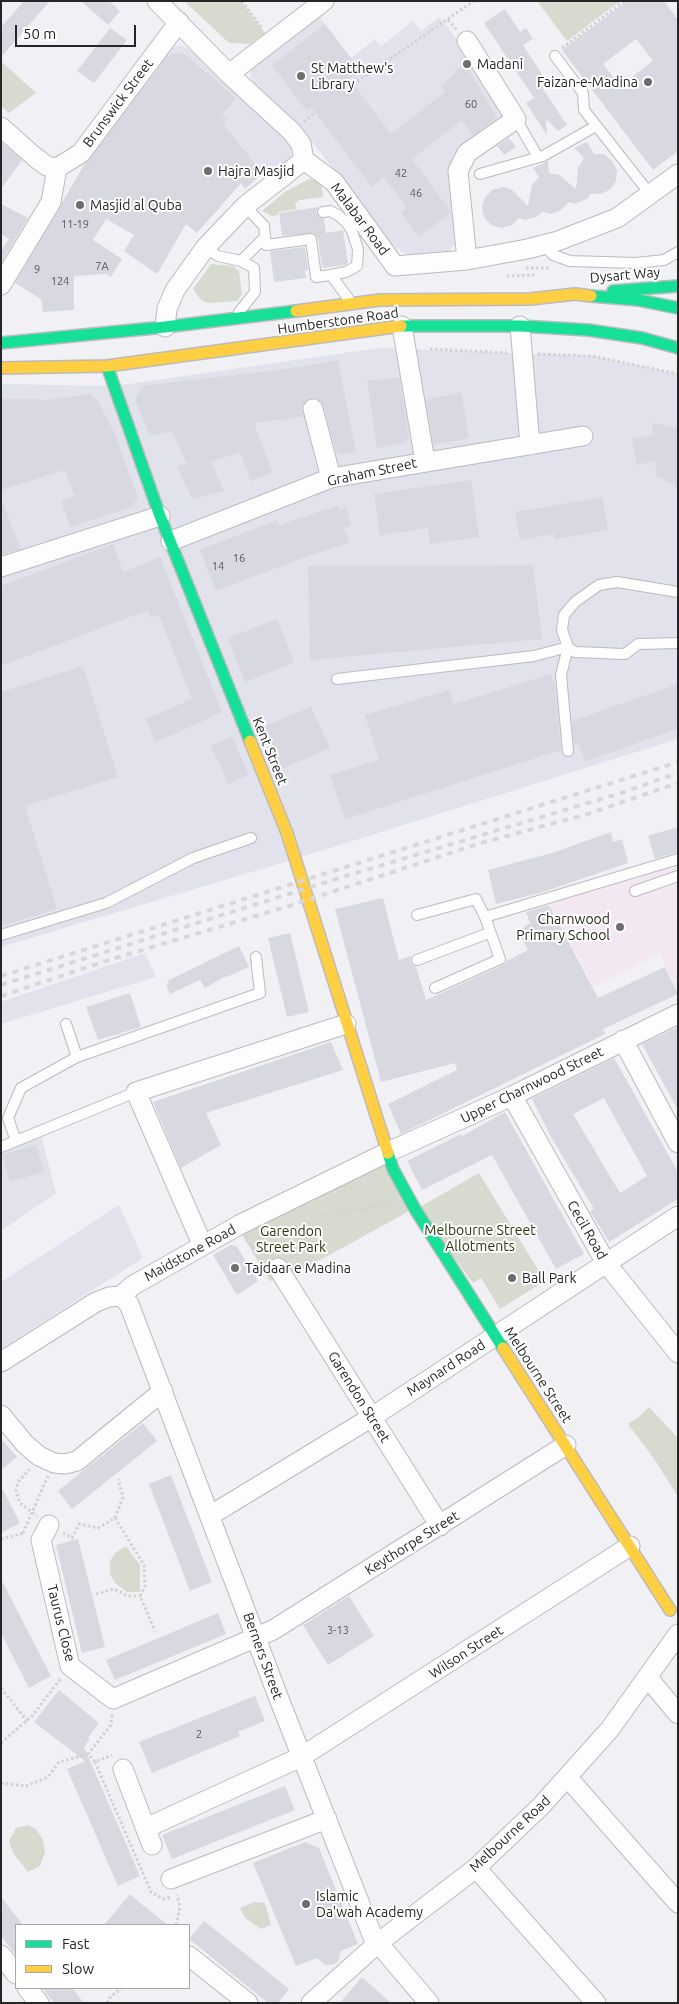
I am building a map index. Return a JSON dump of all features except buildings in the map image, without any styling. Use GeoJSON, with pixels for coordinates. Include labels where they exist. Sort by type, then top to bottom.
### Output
{"type":"FeatureCollection","features":[{"type":"Feature","properties":{"kind":"main road","name":"Dysart Way"},"geometry":{"type":"LineString","coordinates":[[575,294],[678,286]]}},
{"type":"Feature","properties":{"kind":"main road","name":"Humberstone Road"},"geometry":{"type":"LineString","coordinates":[[1,344],[167,333],[233,318],[380,300],[530,299],[575,294],[638,300],[678,308]]}},
{"type":"Feature","properties":{"kind":"main road"},"geometry":{"type":"LineString","coordinates":[[530,299],[595,309]]}},
{"type":"Feature","properties":{"kind":"main road","name":"Humberstone Road"},"geometry":{"type":"LineString","coordinates":[[1,368],[107,366],[268,346],[402,326],[520,326],[597,331],[642,338],[678,348]]}},
{"type":"Feature","properties":{"kind":"main road"},"geometry":{"type":"LineString","coordinates":[[1,344],[88,347]]}},
{"type":"Feature","properties":{"kind":"main road"},"geometry":{"type":"LineString","coordinates":[[181,345],[268,346]]}},
{"type":"Feature","properties":{"kind":"main road","name":"Kent Street"},"geometry":{"type":"LineString","coordinates":[[102,354],[160,516],[286,834],[319,929],[386,1153]]}},
{"type":"Feature","properties":{"kind":"main road","name":"Melbourne Street"},"geometry":{"type":"LineString","coordinates":[[386,1153],[408,1196],[670,1610]]}},
{"type":"Feature","properties":{"kind":"street"},"geometry":{"type":"LineString","coordinates":[[157,1],[229,74],[292,132],[301,144],[304,160],[245,206],[205,248],[166,308],[167,333]]}},
{"type":"Feature","properties":{"kind":"street"},"geometry":{"type":"LineString","coordinates":[[229,74],[324,1]]}},
{"type":"Feature","properties":{"kind":"street","name":"Brunswick Street"},"geometry":{"type":"LineString","coordinates":[[57,168],[81,153],[179,22]]}},
{"type":"Feature","properties":{"kind":"street"},"geometry":{"type":"LineString","coordinates":[[467,42],[516,119],[467,153],[458,171],[467,260]]}},
{"type":"Feature","properties":{"kind":"street"},"geometry":{"type":"LineString","coordinates":[[1,127],[36,158],[47,166],[57,168],[52,202],[1,285]]}},
{"type":"Feature","properties":{"kind":"street","name":"Malabar Road"},"geometry":{"type":"LineString","coordinates":[[304,160],[334,182],[395,266],[467,260],[544,244],[617,218],[678,174]]}},
{"type":"Feature","properties":{"kind":"street"},"geometry":{"type":"LineString","coordinates":[[402,326],[425,461]]}},
{"type":"Feature","properties":{"kind":"street"},"geometry":{"type":"LineString","coordinates":[[520,326],[530,445]]}},
{"type":"Feature","properties":{"kind":"street"},"geometry":{"type":"LineString","coordinates":[[313,409],[331,478]]}},
{"type":"Feature","properties":{"kind":"street","name":"Graham Street"},"geometry":{"type":"LineString","coordinates":[[171,541],[331,478],[583,436]]}},
{"type":"Feature","properties":{"kind":"street"},"geometry":{"type":"LineString","coordinates":[[1,567],[160,516]]}},
{"type":"Feature","properties":{"kind":"street","name":"Upper Charnwood Street"},"geometry":{"type":"LineString","coordinates":[[386,1153],[512,1096],[678,1014]]}},
{"type":"Feature","properties":{"kind":"street"},"geometry":{"type":"LineString","coordinates":[[202,1244],[136,1092],[346,1024]]}},
{"type":"Feature","properties":{"kind":"street"},"geometry":{"type":"LineString","coordinates":[[623,1040],[678,1143]]}},
{"type":"Feature","properties":{"kind":"street","name":"Cecil Road"},"geometry":{"type":"LineString","coordinates":[[512,1096],[606,1263],[678,1353]]}},
{"type":"Feature","properties":{"kind":"street","name":"Maidstone Road"},"geometry":{"type":"LineString","coordinates":[[1,1362],[96,1302],[109,1297],[121,1296],[132,1286],[202,1244],[386,1153]]}},
{"type":"Feature","properties":{"kind":"street","name":"Maynard Road"},"geometry":{"type":"LineString","coordinates":[[211,1515],[372,1417],[678,1216]]}},
{"type":"Feature","properties":{"kind":"street","name":"Garendon Street"},"geometry":{"type":"LineString","coordinates":[[278,1268],[440,1526]]}},
{"type":"Feature","properties":{"kind":"street","name":"Berners Street"},"geometry":{"type":"LineString","coordinates":[[121,1296],[130,1304],[301,1757],[373,1937],[430,2003]]}},
{"type":"Feature","properties":{"kind":"street"},"geometry":{"type":"LineString","coordinates":[[1,1415],[25,1444],[47,1460],[65,1464],[77,1461],[163,1391]]}},
{"type":"Feature","properties":{"kind":"street","name":"Keythorpe Street"},"geometry":{"type":"LineString","coordinates":[[256,1637],[273,1630],[566,1445]]}},
{"type":"Feature","properties":{"kind":"street","name":"Taurus Close"},"geometry":{"type":"LineString","coordinates":[[45,1532],[70,1666],[112,1699]]}},
{"type":"Feature","properties":{"kind":"street","name":"Wilson Street"},"geometry":{"type":"LineString","coordinates":[[123,1769],[149,1836],[301,1757],[630,1546]]}},
{"type":"Feature","properties":{"kind":"street","name":"Melbourne Road"},"geometry":{"type":"LineString","coordinates":[[310,2003],[378,1943],[476,1868],[568,1778],[610,1729],[678,1634]]}},
{"type":"Feature","properties":{"kind":"street"},"geometry":{"type":"LineString","coordinates":[[112,1699],[256,1637]]}},
{"type":"Feature","properties":{"kind":"street"},"geometry":{"type":"LineString","coordinates":[[648,1678],[678,1714]]}},
{"type":"Feature","properties":{"kind":"street"},"geometry":{"type":"LineString","coordinates":[[568,1778],[678,1903]]}},
{"type":"Feature","properties":{"kind":"street"},"geometry":{"type":"LineString","coordinates":[[171,1879],[327,1819]]}},
{"type":"Feature","properties":{"kind":"street"},"geometry":{"type":"LineString","coordinates":[[476,1868],[596,2003]]}},
{"type":"Feature","properties":{"kind":"street"},"geometry":{"type":"LineString","coordinates":[[1,1955],[15,1973]]}},
{"type":"Feature","properties":{"kind":"street"},"geometry":{"type":"LineString","coordinates":[[190,1957],[248,2003]]}},
{"type":"Feature","properties":{"kind":"street"},"geometry":{"type":"LineString","coordinates":[[28,1989],[39,2003]]}},
{"type":"Feature","properties":{"kind":"lane"},"geometry":{"type":"LineString","coordinates":[[555,56],[583,93],[584,110],[650,194]]}},
{"type":"Feature","properties":{"kind":"lane"},"geometry":{"type":"LineString","coordinates":[[516,119],[538,157]]}},
{"type":"Feature","properties":{"kind":"lane"},"geometry":{"type":"LineString","coordinates":[[480,174],[538,157],[596,126]]}},
{"type":"Feature","properties":{"kind":"lane"},"geometry":{"type":"LineString","coordinates":[[245,206],[264,226],[266,245],[311,239],[316,276],[346,272],[357,266],[358,249],[347,223],[338,215],[323,212]]}},
{"type":"Feature","properties":{"kind":"lane"},"geometry":{"type":"LineString","coordinates":[[241,261],[265,236]]}},
{"type":"Feature","properties":{"kind":"lane"},"geometry":{"type":"LineString","coordinates":[[544,244],[553,255],[570,261],[636,263],[664,260],[678,252]]}},
{"type":"Feature","properties":{"kind":"lane"},"geometry":{"type":"LineString","coordinates":[[205,248],[218,256],[241,261],[254,268],[256,292],[233,318]]}},
{"type":"Feature","properties":{"kind":"lane"},"geometry":{"type":"LineString","coordinates":[[331,274],[352,304]]}},
{"type":"Feature","properties":{"kind":"lane"},"geometry":{"type":"LineString","coordinates":[[678,592],[617,582],[599,585],[575,602],[564,615],[562,630],[568,647],[575,652],[624,654],[638,644],[678,643]]}},
{"type":"Feature","properties":{"kind":"lane"},"geometry":{"type":"LineString","coordinates":[[337,680],[534,656],[568,647]]}},
{"type":"Feature","properties":{"kind":"lane"},"geometry":{"type":"LineString","coordinates":[[568,647],[560,675],[568,751]]}},
{"type":"Feature","properties":{"kind":"lane"},"geometry":{"type":"LineString","coordinates":[[1,935],[106,903],[193,858],[251,838]]}},
{"type":"Feature","properties":{"kind":"lane"},"geometry":{"type":"LineString","coordinates":[[485,917],[678,859]]}},
{"type":"Feature","properties":{"kind":"lane"},"geometry":{"type":"LineString","coordinates":[[635,891],[678,876]]}},
{"type":"Feature","properties":{"kind":"lane"},"geometry":{"type":"LineString","coordinates":[[416,915],[476,898],[500,959],[435,988]]}},
{"type":"Feature","properties":{"kind":"lane"},"geometry":{"type":"LineString","coordinates":[[417,960],[490,933]]}},
{"type":"Feature","properties":{"kind":"lane"},"geometry":{"type":"LineString","coordinates":[[16,1141],[8,1118],[21,1088],[77,1057],[260,992],[256,957]]}},
{"type":"Feature","properties":{"kind":"lane"},"geometry":{"type":"LineString","coordinates":[[66,1024],[77,1057]]}},
{"type":"Feature","properties":{"kind":"lane"},"geometry":{"type":"LineString","coordinates":[[1,1147],[136,1092]]}},
{"type":"Feature","properties":{"kind":"path"},"geometry":{"type":"LineString","coordinates":[[242,1],[272,40]]}},
{"type":"Feature","properties":{"kind":"path"},"geometry":{"type":"LineString","coordinates":[[353,84],[474,1]]}},
{"type":"Feature","properties":{"kind":"path"},"geometry":{"type":"LineString","coordinates":[[555,56],[561,52],[562,48],[624,1]]}},
{"type":"Feature","properties":{"kind":"path"},"geometry":{"type":"LineString","coordinates":[[530,268],[554,268]]}},
{"type":"Feature","properties":{"kind":"path"},"geometry":{"type":"LineString","coordinates":[[239,1225],[268,1274],[300,1251],[310,1221],[314,1217],[395,1203],[408,1196]]}},
{"type":"Feature","properties":{"kind":"path"},"geometry":{"type":"LineString","coordinates":[[23,1533],[47,1460]]}},
{"type":"Feature","properties":{"kind":"path"},"geometry":{"type":"LineString","coordinates":[[45,1532],[31,1511],[20,1503],[16,1490],[18,1482],[47,1460]]}},
{"type":"Feature","properties":{"kind":"path"},"geometry":{"type":"LineString","coordinates":[[1,1539],[23,1533],[45,1532],[72,1538],[79,1524],[98,1528],[115,1518],[123,1497],[118,1479]]}},
{"type":"Feature","properties":{"kind":"path"},"geometry":{"type":"LineString","coordinates":[[115,1518],[144,1565],[145,1586],[140,1596],[155,1631]]}},
{"type":"Feature","properties":{"kind":"path"},"geometry":{"type":"LineString","coordinates":[[96,1594],[114,1589],[128,1596],[140,1596]]}},
{"type":"Feature","properties":{"kind":"path"},"geometry":{"type":"LineString","coordinates":[[1,1743],[27,1721],[70,1666]]}},
{"type":"Feature","properties":{"kind":"path"},"geometry":{"type":"LineString","coordinates":[[1,1688],[27,1721]]}},
{"type":"Feature","properties":{"kind":"path"},"geometry":{"type":"LineString","coordinates":[[1,1782],[26,1786],[48,1777],[59,1762],[88,1754],[111,1725],[112,1699]]}},
{"type":"Feature","properties":{"kind":"path"},"geometry":{"type":"LineString","coordinates":[[88,1754],[95,1762],[117,1753],[123,1769]]}},
{"type":"Feature","properties":{"kind":"path"},"geometry":{"type":"LineString","coordinates":[[107,2003],[111,1996],[121,1989]]}},
{"type":"Feature","properties":{"kind":"shaded area"},"geometry":{"type":"Polygon","coordinates":[[[318,15],[351,58],[375,39],[381,46],[413,21],[421,31],[439,17],[460,43],[504,115],[504,120],[464,147],[457,242],[446,254],[411,257],[393,246],[307,135],[253,82],[250,74],[253,65],[318,15]]]}},
{"type":"Feature","properties":{"kind":"shaded area"},"geometry":{"type":"Polygon","coordinates":[[[176,46],[182,46],[198,52],[291,141],[291,158],[268,179],[224,125],[156,59],[176,46]]]}},
{"type":"Feature","properties":{"kind":"shaded area"},"geometry":{"type":"Polygon","coordinates":[[[378,348],[592,356],[678,374],[678,739],[295,859],[1,947],[1,384],[115,386],[378,348]]]}},
{"type":"Feature","properties":{"kind":"shaded area","name":"Charnwood Primary School"},"geometry":{"type":"Polygon","coordinates":[[[678,863],[678,992],[660,953],[594,987],[549,902],[678,863]]]}},
{"type":"Feature","properties":{"kind":"shaded area"},"geometry":{"type":"Polygon","coordinates":[[[145,953],[156,977],[1,1024],[1,1002],[145,953]]]}},
{"type":"Feature","properties":{"kind":"shaded area"},"geometry":{"type":"Polygon","coordinates":[[[41,1135],[56,1193],[1,1231],[1,1148],[41,1135]]]}},
{"type":"Feature","properties":{"kind":"shaded area"},"geometry":{"type":"Polygon","coordinates":[[[119,1205],[143,1258],[1,1349],[1,1282],[119,1205]]]}},
{"type":"Feature","properties":{"kind":"green space"},"geometry":{"type":"Polygon","coordinates":[[[184,1],[241,1],[265,33],[250,44],[229,43],[184,1]]]}},
{"type":"Feature","properties":{"kind":"green space"},"geometry":{"type":"Polygon","coordinates":[[[537,1],[620,1],[567,41],[537,1]]]}},
{"type":"Feature","properties":{"kind":"green space"},"geometry":{"type":"Polygon","coordinates":[[[1,61],[36,93],[9,113],[1,106],[1,61]]]}},
{"type":"Feature","properties":{"kind":"green space"},"geometry":{"type":"Polygon","coordinates":[[[309,179],[321,181],[323,197],[299,200],[295,204],[297,209],[278,212],[278,215],[272,216],[262,211],[285,192],[309,179]]]}},
{"type":"Feature","properties":{"kind":"green space"},"geometry":{"type":"Polygon","coordinates":[[[211,264],[233,266],[239,271],[242,294],[238,301],[208,303],[201,300],[193,289],[211,264]]]}},
{"type":"Feature","properties":{"kind":"green space","name":"Garendon Street Park"},"geometry":{"type":"Polygon","coordinates":[[[385,1155],[413,1209],[289,1277],[270,1281],[238,1228],[385,1155]]]}},
{"type":"Feature","properties":{"kind":"green space","name":"Melbourne Street Allotments"},"geometry":{"type":"Polygon","coordinates":[[[479,1173],[545,1281],[500,1309],[481,1278],[473,1283],[418,1208],[479,1173]]]}},
{"type":"Feature","properties":{"kind":"green space"},"geometry":{"type":"Polygon","coordinates":[[[649,1407],[678,1438],[678,1497],[655,1460],[628,1424],[649,1407]]]}},
{"type":"Feature","properties":{"kind":"green space"},"geometry":{"type":"Polygon","coordinates":[[[126,1546],[140,1565],[140,1592],[127,1592],[115,1583],[110,1574],[110,1561],[115,1553],[126,1546]]]}},
{"type":"Feature","properties":{"kind":"green space"},"geometry":{"type":"Polygon","coordinates":[[[28,1825],[36,1829],[43,1840],[45,1852],[40,1866],[28,1872],[13,1853],[9,1841],[16,1828],[28,1825]]]}},
{"type":"Feature","properties":{"kind":"green space"},"geometry":{"type":"Polygon","coordinates":[[[254,1902],[265,1903],[271,1925],[261,1929],[245,1918],[240,1908],[254,1902]]]}},
{"type":"Feature","properties":{"kind":"railway"},"geometry":{"type":"LineString","coordinates":[[1,976],[678,762]]}},
{"type":"Feature","properties":{"kind":"railway"},"geometry":{"type":"LineString","coordinates":[[1,985],[336,879],[621,793],[678,773]]}},
{"type":"Feature","properties":{"kind":"railway"},"geometry":{"type":"LineString","coordinates":[[1,996],[109,960],[289,906],[481,843],[588,814],[678,783]]}},
{"type":"Feature","properties":{"kind":"traffic: fast"},"geometry":{"type":"LineString","coordinates":[[613,291],[678,286]]}},
{"type":"Feature","properties":{"kind":"traffic: fast"},"geometry":{"type":"LineString","coordinates":[[591,296],[638,300],[678,308]]}},
{"type":"Feature","properties":{"kind":"traffic: fast"},"geometry":{"type":"LineString","coordinates":[[1,343],[165,327],[296,311]]}},
{"type":"Feature","properties":{"kind":"traffic: fast"},"geometry":{"type":"LineString","coordinates":[[401,326],[520,326],[588,330],[642,338],[678,348]]}},
{"type":"Feature","properties":{"kind":"traffic: fast"},"geometry":{"type":"LineString","coordinates":[[107,366],[160,516],[250,741]]}},
{"type":"Feature","properties":{"kind":"traffic: fast"},"geometry":{"type":"LineString","coordinates":[[388,1153],[393,1169],[415,1209],[503,1348]]}},
{"type":"Feature","properties":{"kind":"traffic: slow"},"geometry":{"type":"LineString","coordinates":[[296,311],[380,300],[530,299],[575,294],[591,296]]}},
{"type":"Feature","properties":{"kind":"traffic: slow"},"geometry":{"type":"LineString","coordinates":[[1,368],[107,366],[401,326]]}},
{"type":"Feature","properties":{"kind":"traffic: slow"},"geometry":{"type":"LineString","coordinates":[[250,741],[287,833],[388,1153]]}},
{"type":"Feature","properties":{"kind":"traffic: slow"},"geometry":{"type":"LineString","coordinates":[[503,1348],[670,1610]]}},
{"type":"Feature","properties":{"kind":"place","name":"Madani"},"geometry":{"type":"Point","coordinates":[467,64]}},
{"type":"Feature","properties":{"kind":"place","name":"St Matthew's Library"},"geometry":{"type":"Point","coordinates":[301,76]}},
{"type":"Feature","properties":{"kind":"place","name":"Faizan-e-Madina"},"geometry":{"type":"Point","coordinates":[648,82]}},
{"type":"Feature","properties":{"kind":"place","name":"Hajra Masjid"},"geometry":{"type":"Point","coordinates":[208,171]}},
{"type":"Feature","properties":{"kind":"place","name":"Masjid al Quba"},"geometry":{"type":"Point","coordinates":[80,205]}},
{"type":"Feature","properties":{"kind":"place","name":"Charnwood Primary School"},"geometry":{"type":"Point","coordinates":[620,927]}},
{"type":"Feature","properties":{"kind":"place","name":"Tajdaar e Madina"},"geometry":{"type":"Point","coordinates":[235,1268]}},
{"type":"Feature","properties":{"kind":"place","name":"Ball Park"},"geometry":{"type":"Point","coordinates":[512,1278]}},
{"type":"Feature","properties":{"kind":"place","name":"Islamic Da'wah Academy"},"geometry":{"type":"Point","coordinates":[306,1904]}}]}
